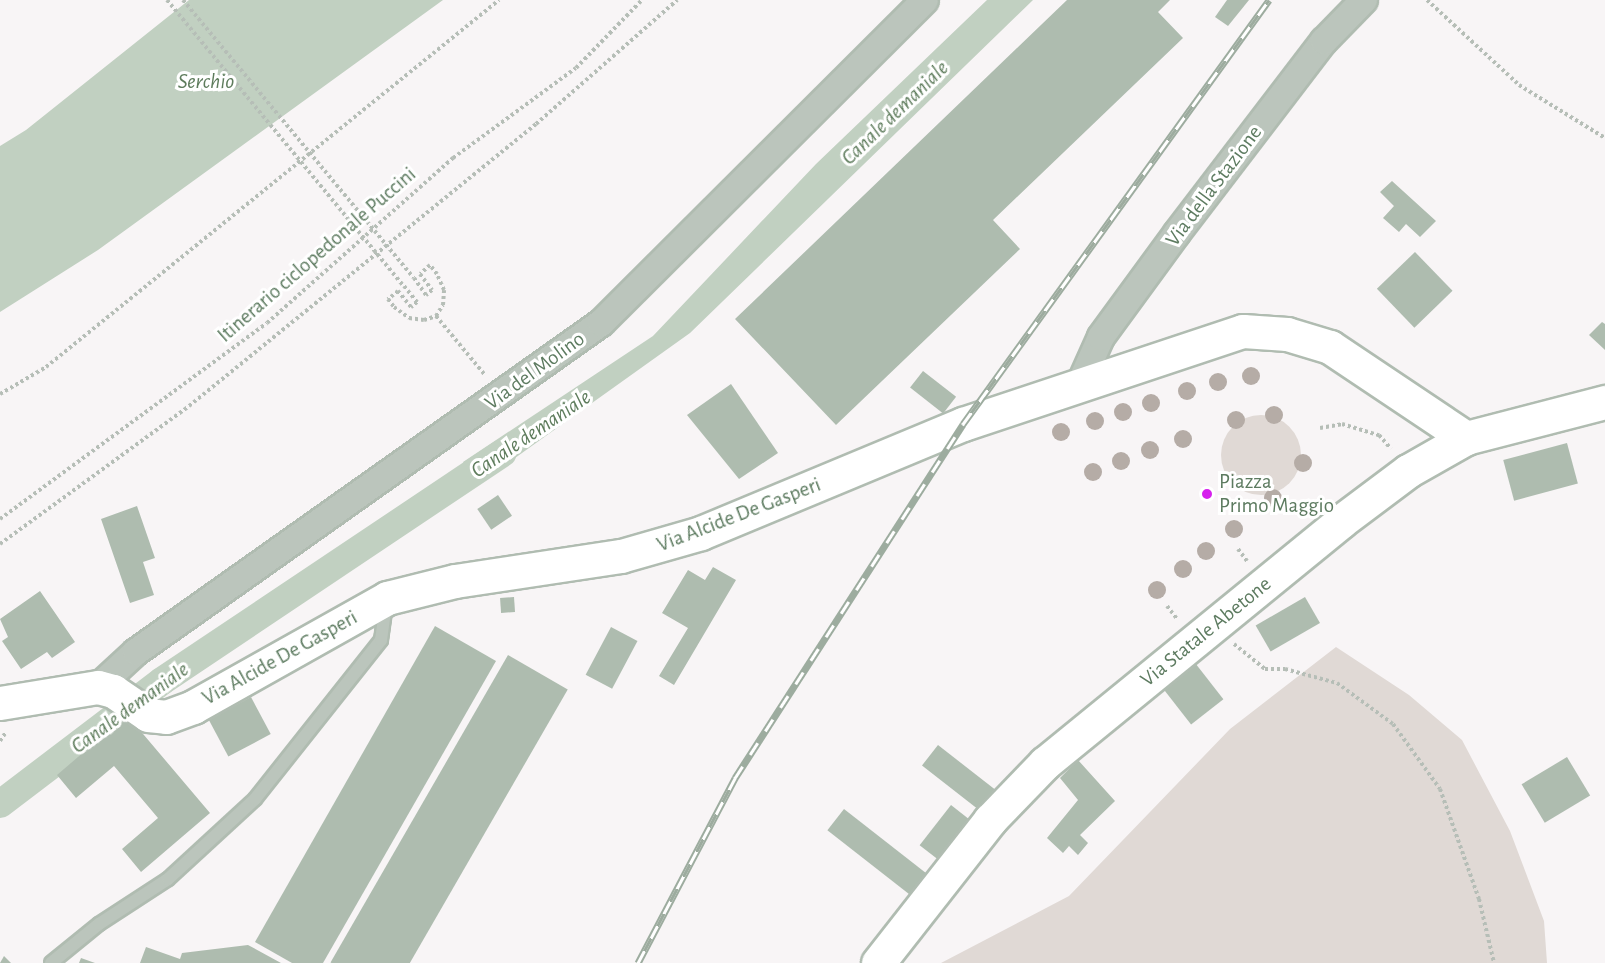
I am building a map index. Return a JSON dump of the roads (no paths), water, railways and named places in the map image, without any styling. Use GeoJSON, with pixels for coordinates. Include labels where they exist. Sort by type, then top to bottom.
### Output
{"type":"FeatureCollection","features":[{"type":"Feature","properties":{"kind":"street","name":"Via del Molino"},"geometry":{"type":"LineString","coordinates":[[105,689],[136,652],[502,396],[601,323],[643,285],[925,0]]}},
{"type":"Feature","properties":{"kind":"street","name":"Via della Stazione"},"geometry":{"type":"LineString","coordinates":[[1080,384],[1101,337],[1177,233],[1324,42],[1364,0]]}},
{"type":"Feature","properties":{"kind":"street","name":"Via Alcide De Gasperi"},"geometry":{"type":"LineString","coordinates":[[105,689],[148,715],[165,717],[193,707],[387,598],[455,581],[621,556],[701,533],[963,424],[1243,332],[1287,334],[1330,347],[1359,363],[1466,438]]}},
{"type":"Feature","properties":{"kind":"street","name":"Via Statale Abetone"},"geometry":{"type":"LineString","coordinates":[[878,963],[1016,791],[1217,622],[1408,471],[1466,438],[1605,402]]}},
{"type":"Feature","properties":{"kind":"street"},"geometry":{"type":"LineString","coordinates":[[0,704],[105,689]]}},
{"type":"Feature","properties":{"kind":"lane"},"geometry":{"type":"LineString","coordinates":[[51,963],[99,924],[168,879],[255,799],[381,640],[387,598]]}},
{"type":"Feature","properties":{"kind":"water","name":"Serchio"},"geometry":{"type":"Polygon","coordinates":[[[189,0],[443,0],[98,250],[0,312],[0,146],[26,130],[189,0]]]}},
{"type":"Feature","properties":{"kind":"water"},"geometry":{"type":"Polygon","coordinates":[[[987,0],[1033,0],[690,333],[477,485],[463,462],[653,336],[816,164],[987,0]]]}},
{"type":"Feature","properties":{"kind":"waterway","name":"Canale demaniale"},"geometry":{"type":"LineString","coordinates":[[0,804],[162,681],[503,453]]}},
{"type":"Feature","properties":{"kind":"railway"},"geometry":{"type":"LineString","coordinates":[[638,963],[735,778],[963,424],[1269,0]]}},
{"type":"Feature","properties":{"kind":"place","name":"Piazza Primo Maggio"},"geometry":{"type":"Point","coordinates":[1207,494]}}]}
